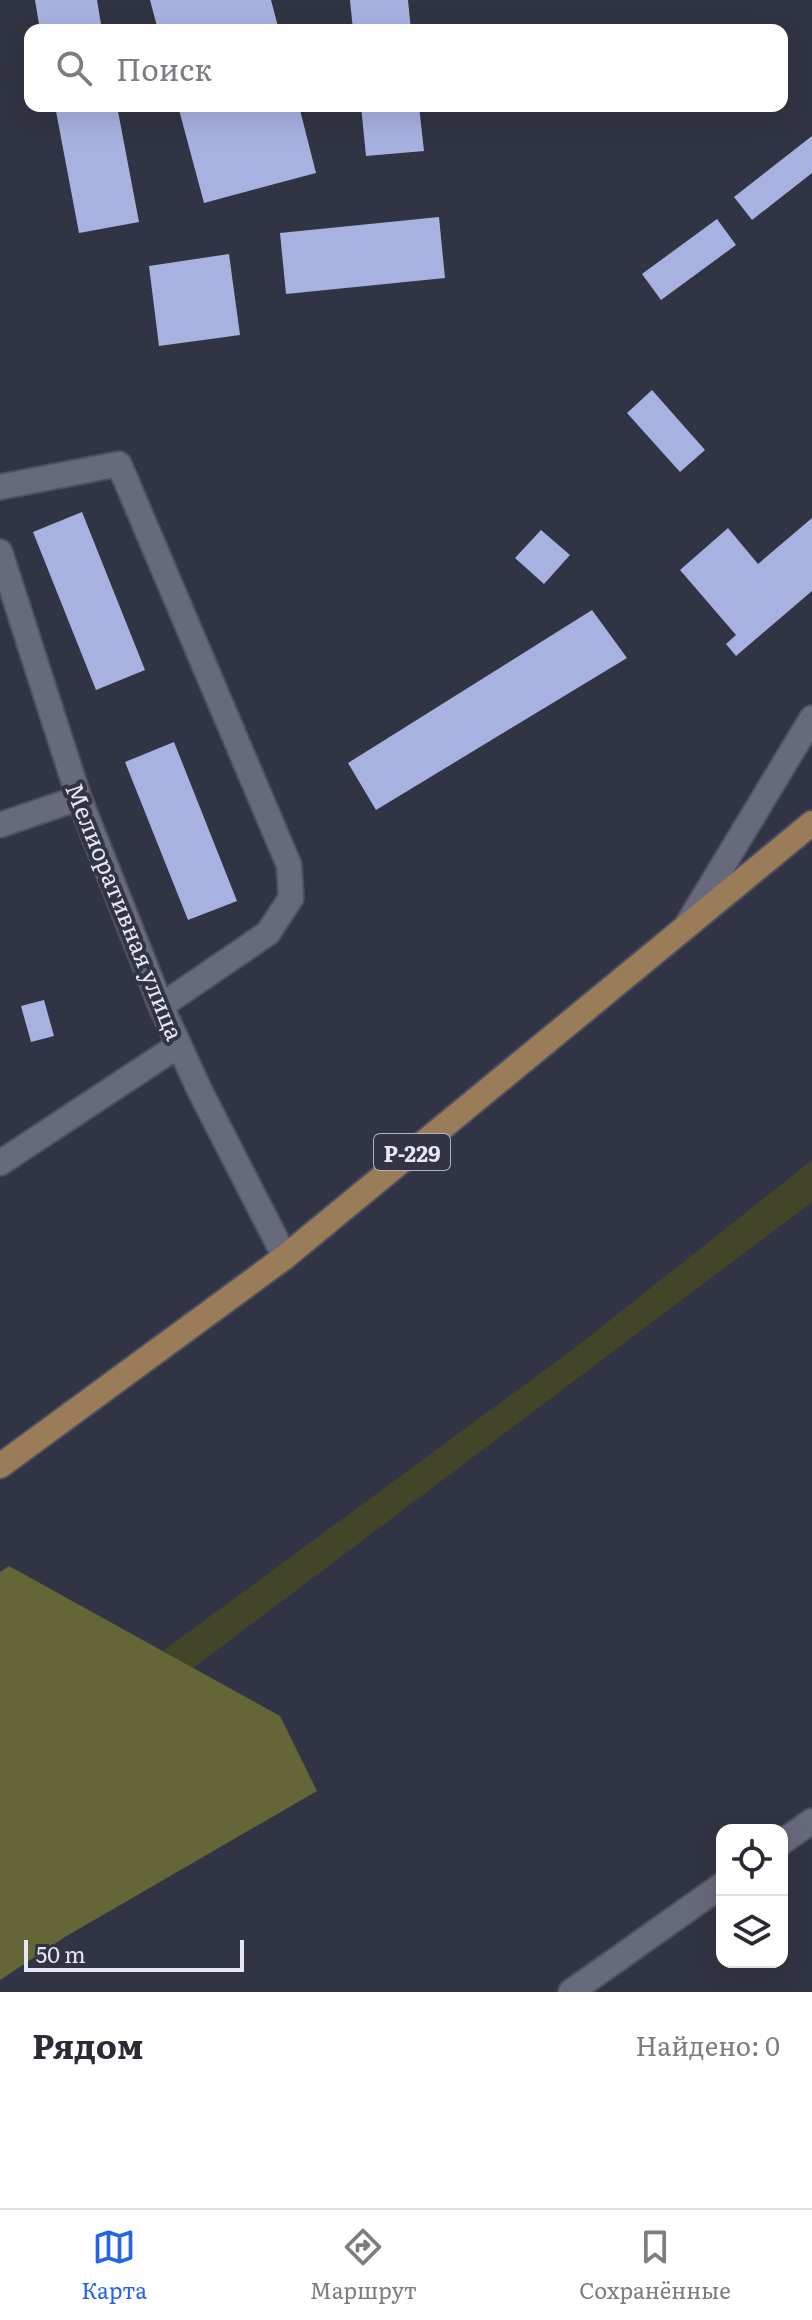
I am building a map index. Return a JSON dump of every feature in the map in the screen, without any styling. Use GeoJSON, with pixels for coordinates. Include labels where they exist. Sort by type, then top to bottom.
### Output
{"type":"FeatureCollection","features":[{"type":"Feature","properties":{"kind":"main road","name":"Р-229"},"geometry":{"type":"LineString","coordinates":[[0,1466],[285,1257],[812,823]]}},
{"type":"Feature","properties":{"kind":"street"},"geometry":{"type":"LineString","coordinates":[[0,487],[119,464],[289,865],[291,898],[268,933],[161,1006]]}},
{"type":"Feature","properties":{"kind":"street","name":"Мелиоративная улица"},"geometry":{"type":"LineString","coordinates":[[0,552],[79,798],[161,1006],[200,1091],[285,1257]]}},
{"type":"Feature","properties":{"kind":"street"},"geometry":{"type":"LineString","coordinates":[[684,929],[812,718]]}},
{"type":"Feature","properties":{"kind":"street"},"geometry":{"type":"LineString","coordinates":[[0,825],[79,798]]}},
{"type":"Feature","properties":{"kind":"street"},"geometry":{"type":"LineString","coordinates":[[0,1163],[179,1045]]}},
{"type":"Feature","properties":{"kind":"street"},"geometry":{"type":"LineString","coordinates":[[788,1838],[812,1821]]}},
{"type":"Feature","properties":{"kind":"street"},"geometry":{"type":"LineString","coordinates":[[571,1992],[716,1889]]}},
{"type":"Feature","properties":{"kind":"green space"},"geometry":{"type":"Polygon","coordinates":[[[812,1160],[812,1202],[193,1668],[163,1651],[580,1344],[812,1160]]]}},
{"type":"Feature","properties":{"kind":"green space"},"geometry":{"type":"Polygon","coordinates":[[[9,1566],[280,1716],[317,1791],[65,1937],[0,1980],[0,1572],[9,1566]]]}},
{"type":"Feature","properties":{"kind":"building"},"geometry":{"type":"Polygon","coordinates":[[[35,0],[97,0],[101,24],[39,24],[35,0]]]}},
{"type":"Feature","properties":{"kind":"building"},"geometry":{"type":"Polygon","coordinates":[[[150,0],[271,0],[277,24],[156,24],[150,0]]]}},
{"type":"Feature","properties":{"kind":"building"},"geometry":{"type":"Polygon","coordinates":[[[350,0],[408,0],[410,24],[352,24],[350,0]]]}},
{"type":"Feature","properties":{"kind":"building"},"geometry":{"type":"Polygon","coordinates":[[[56,112],[118,112],[139,222],[79,233],[56,112]]]}},
{"type":"Feature","properties":{"kind":"building"},"geometry":{"type":"Polygon","coordinates":[[[180,112],[301,112],[316,173],[204,203],[180,112]]]}},
{"type":"Feature","properties":{"kind":"building"},"geometry":{"type":"Polygon","coordinates":[[[362,112],[420,112],[424,151],[366,156],[362,112]]]}},
{"type":"Feature","properties":{"kind":"building"},"geometry":{"type":"Polygon","coordinates":[[[812,136],[812,173],[752,220],[734,197],[812,136]]]}},
{"type":"Feature","properties":{"kind":"building"},"geometry":{"type":"Polygon","coordinates":[[[439,217],[445,278],[286,294],[280,233],[439,217]]]}},
{"type":"Feature","properties":{"kind":"building"},"geometry":{"type":"Polygon","coordinates":[[[717,219],[736,245],[661,300],[642,274],[717,219]]]}},
{"type":"Feature","properties":{"kind":"building"},"geometry":{"type":"Polygon","coordinates":[[[229,254],[240,335],[159,346],[149,266],[229,254]]]}},
{"type":"Feature","properties":{"kind":"building"},"geometry":{"type":"Polygon","coordinates":[[[652,390],[705,450],[680,472],[627,413],[652,390]]]}},
{"type":"Feature","properties":{"kind":"building"},"geometry":{"type":"Polygon","coordinates":[[[82,512],[145,670],[96,690],[33,532],[82,512]]]}},
{"type":"Feature","properties":{"kind":"building"},"geometry":{"type":"Polygon","coordinates":[[[812,518],[812,591],[736,656],[726,644],[736,635],[680,570],[728,528],[758,564],[812,518]]]}},
{"type":"Feature","properties":{"kind":"building"},"geometry":{"type":"Polygon","coordinates":[[[541,530],[570,555],[544,584],[515,558],[541,530]]]}},
{"type":"Feature","properties":{"kind":"building"},"geometry":{"type":"Polygon","coordinates":[[[592,610],[627,658],[376,810],[348,763],[592,610]]]}},
{"type":"Feature","properties":{"kind":"building"},"geometry":{"type":"Polygon","coordinates":[[[174,742],[237,901],[188,920],[125,762],[174,742]]]}},
{"type":"Feature","properties":{"kind":"building"},"geometry":{"type":"Polygon","coordinates":[[[44,1000],[54,1036],[31,1042],[21,1006],[44,1000]]]}}]}
